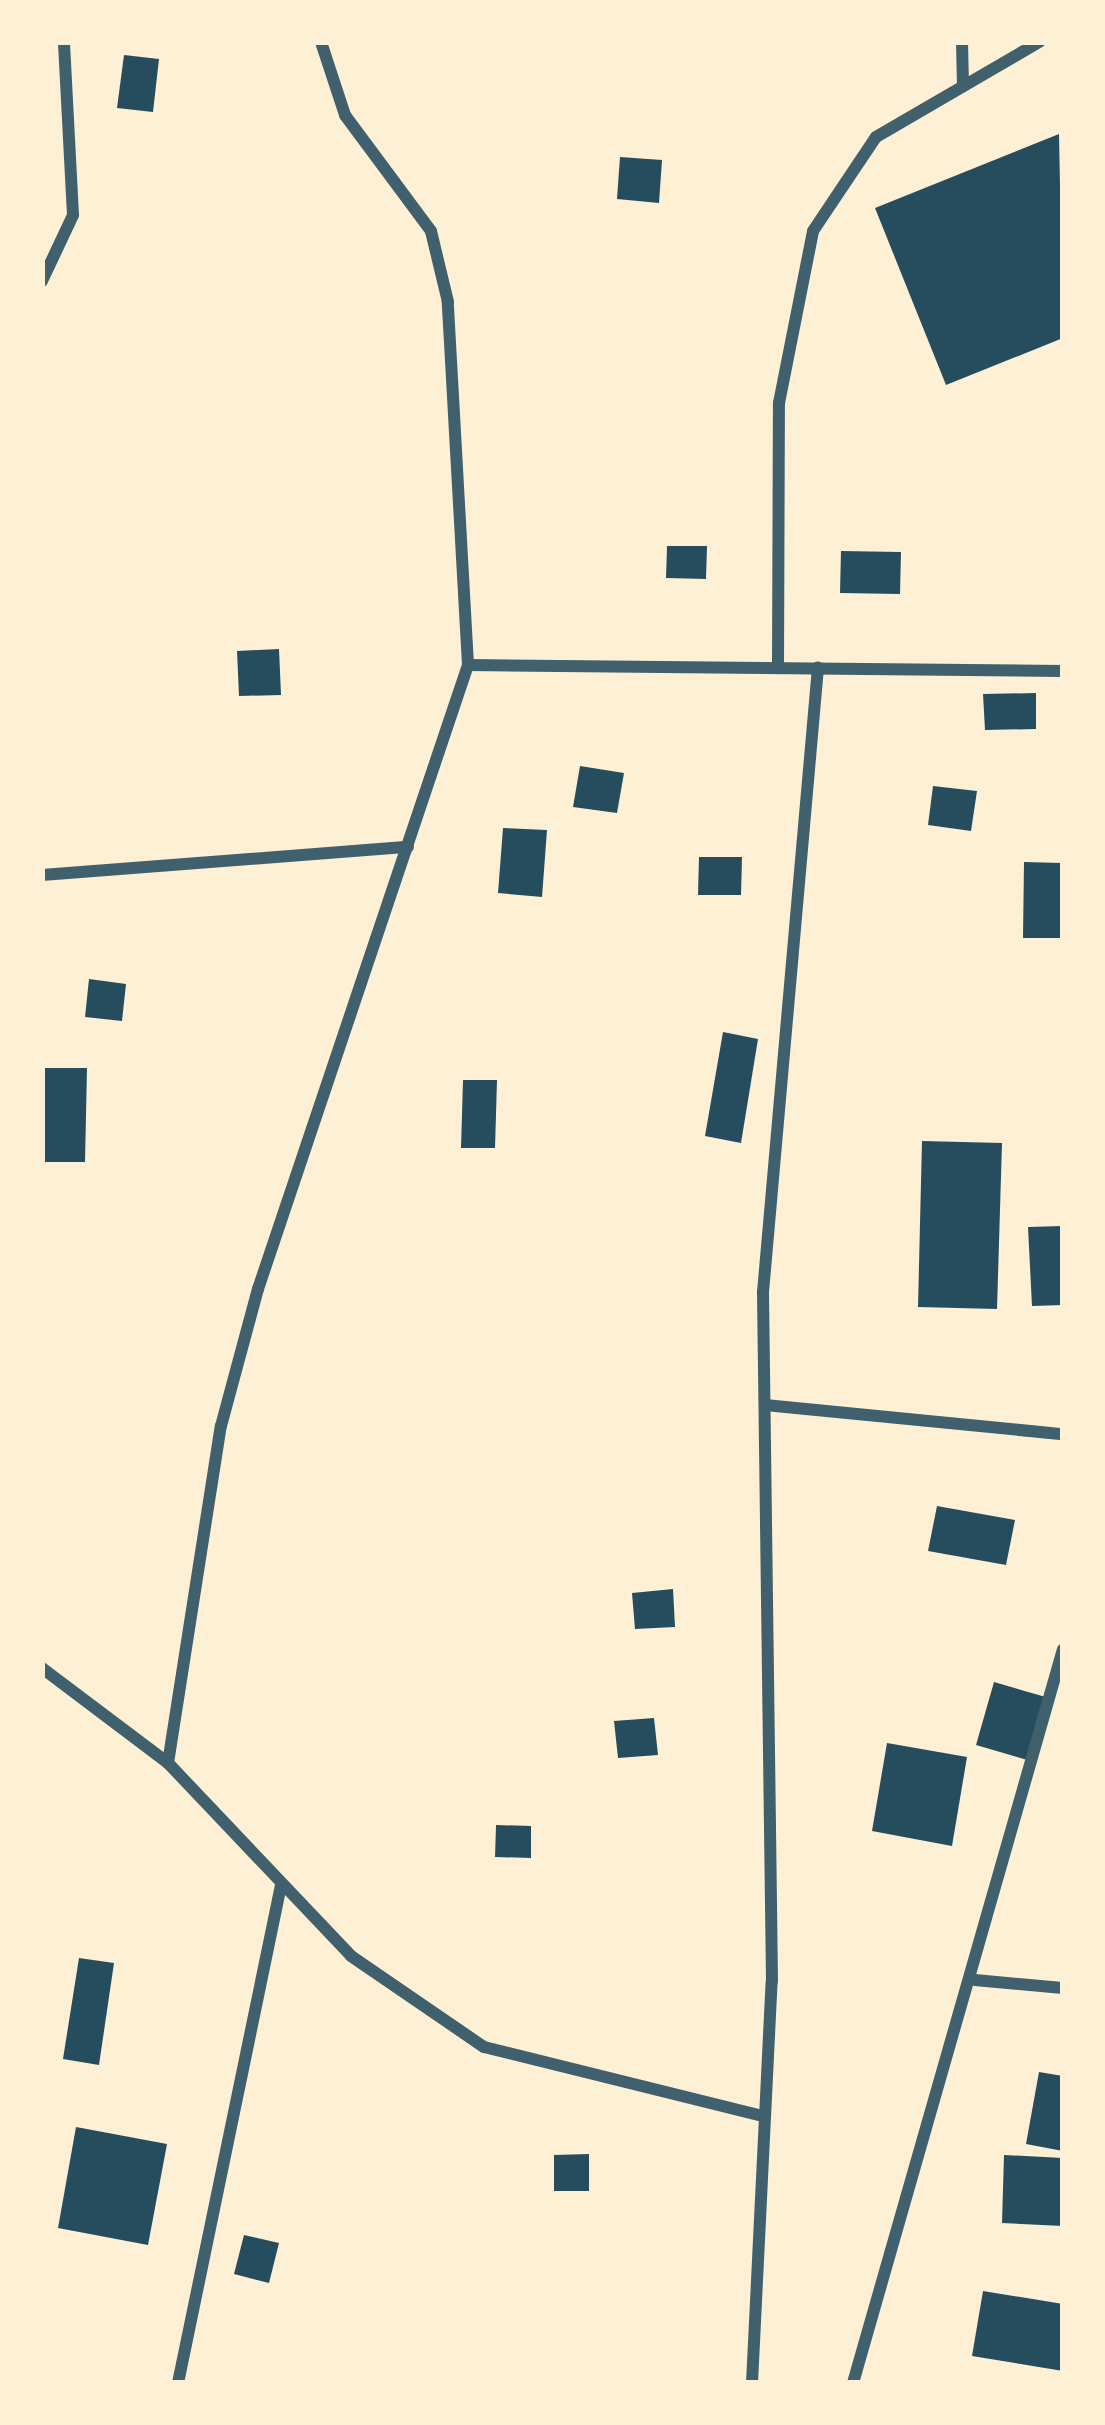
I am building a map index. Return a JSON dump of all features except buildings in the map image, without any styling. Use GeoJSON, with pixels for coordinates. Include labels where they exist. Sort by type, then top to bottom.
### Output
{"type":"FeatureCollection","features":[{"type":"Feature","properties":{"kind":"street"},"geometry":{"type":"LineString","coordinates":[[42,281],[73,214],[64,42]]}},
{"type":"Feature","properties":{"kind":"street"},"geometry":{"type":"LineString","coordinates":[[168,1763],[239,1357],[468,665],[448,302],[431,231],[345,115],[321,42]]}},
{"type":"Feature","properties":{"kind":"street"},"geometry":{"type":"LineString","coordinates":[[962,42],[963,86]]}},
{"type":"Feature","properties":{"kind":"street"},"geometry":{"type":"LineString","coordinates":[[778,667],[779,403],[813,231],[876,137],[1039,42]]}},
{"type":"Feature","properties":{"kind":"street"},"geometry":{"type":"LineString","coordinates":[[468,665],[1063,671]]}},
{"type":"Feature","properties":{"kind":"street"},"geometry":{"type":"LineString","coordinates":[[752,2383],[772,1981],[765,1405],[779,1040],[818,667]]}},
{"type":"Feature","properties":{"kind":"street"},"geometry":{"type":"LineString","coordinates":[[42,875],[408,847]]}},
{"type":"Feature","properties":{"kind":"street"},"geometry":{"type":"LineString","coordinates":[[765,1405],[1063,1434]]}},
{"type":"Feature","properties":{"kind":"street"},"geometry":{"type":"LineString","coordinates":[[853,2383],[975,1980],[1063,1649]]}},
{"type":"Feature","properties":{"kind":"street"},"geometry":{"type":"LineString","coordinates":[[42,1669],[168,1763],[351,1956],[484,2047],[762,2116]]}},
{"type":"Feature","properties":{"kind":"street"},"geometry":{"type":"LineString","coordinates":[[178,2383],[281,1885]]}},
{"type":"Feature","properties":{"kind":"street"},"geometry":{"type":"LineString","coordinates":[[975,1980],[1063,1988]]}}]}
